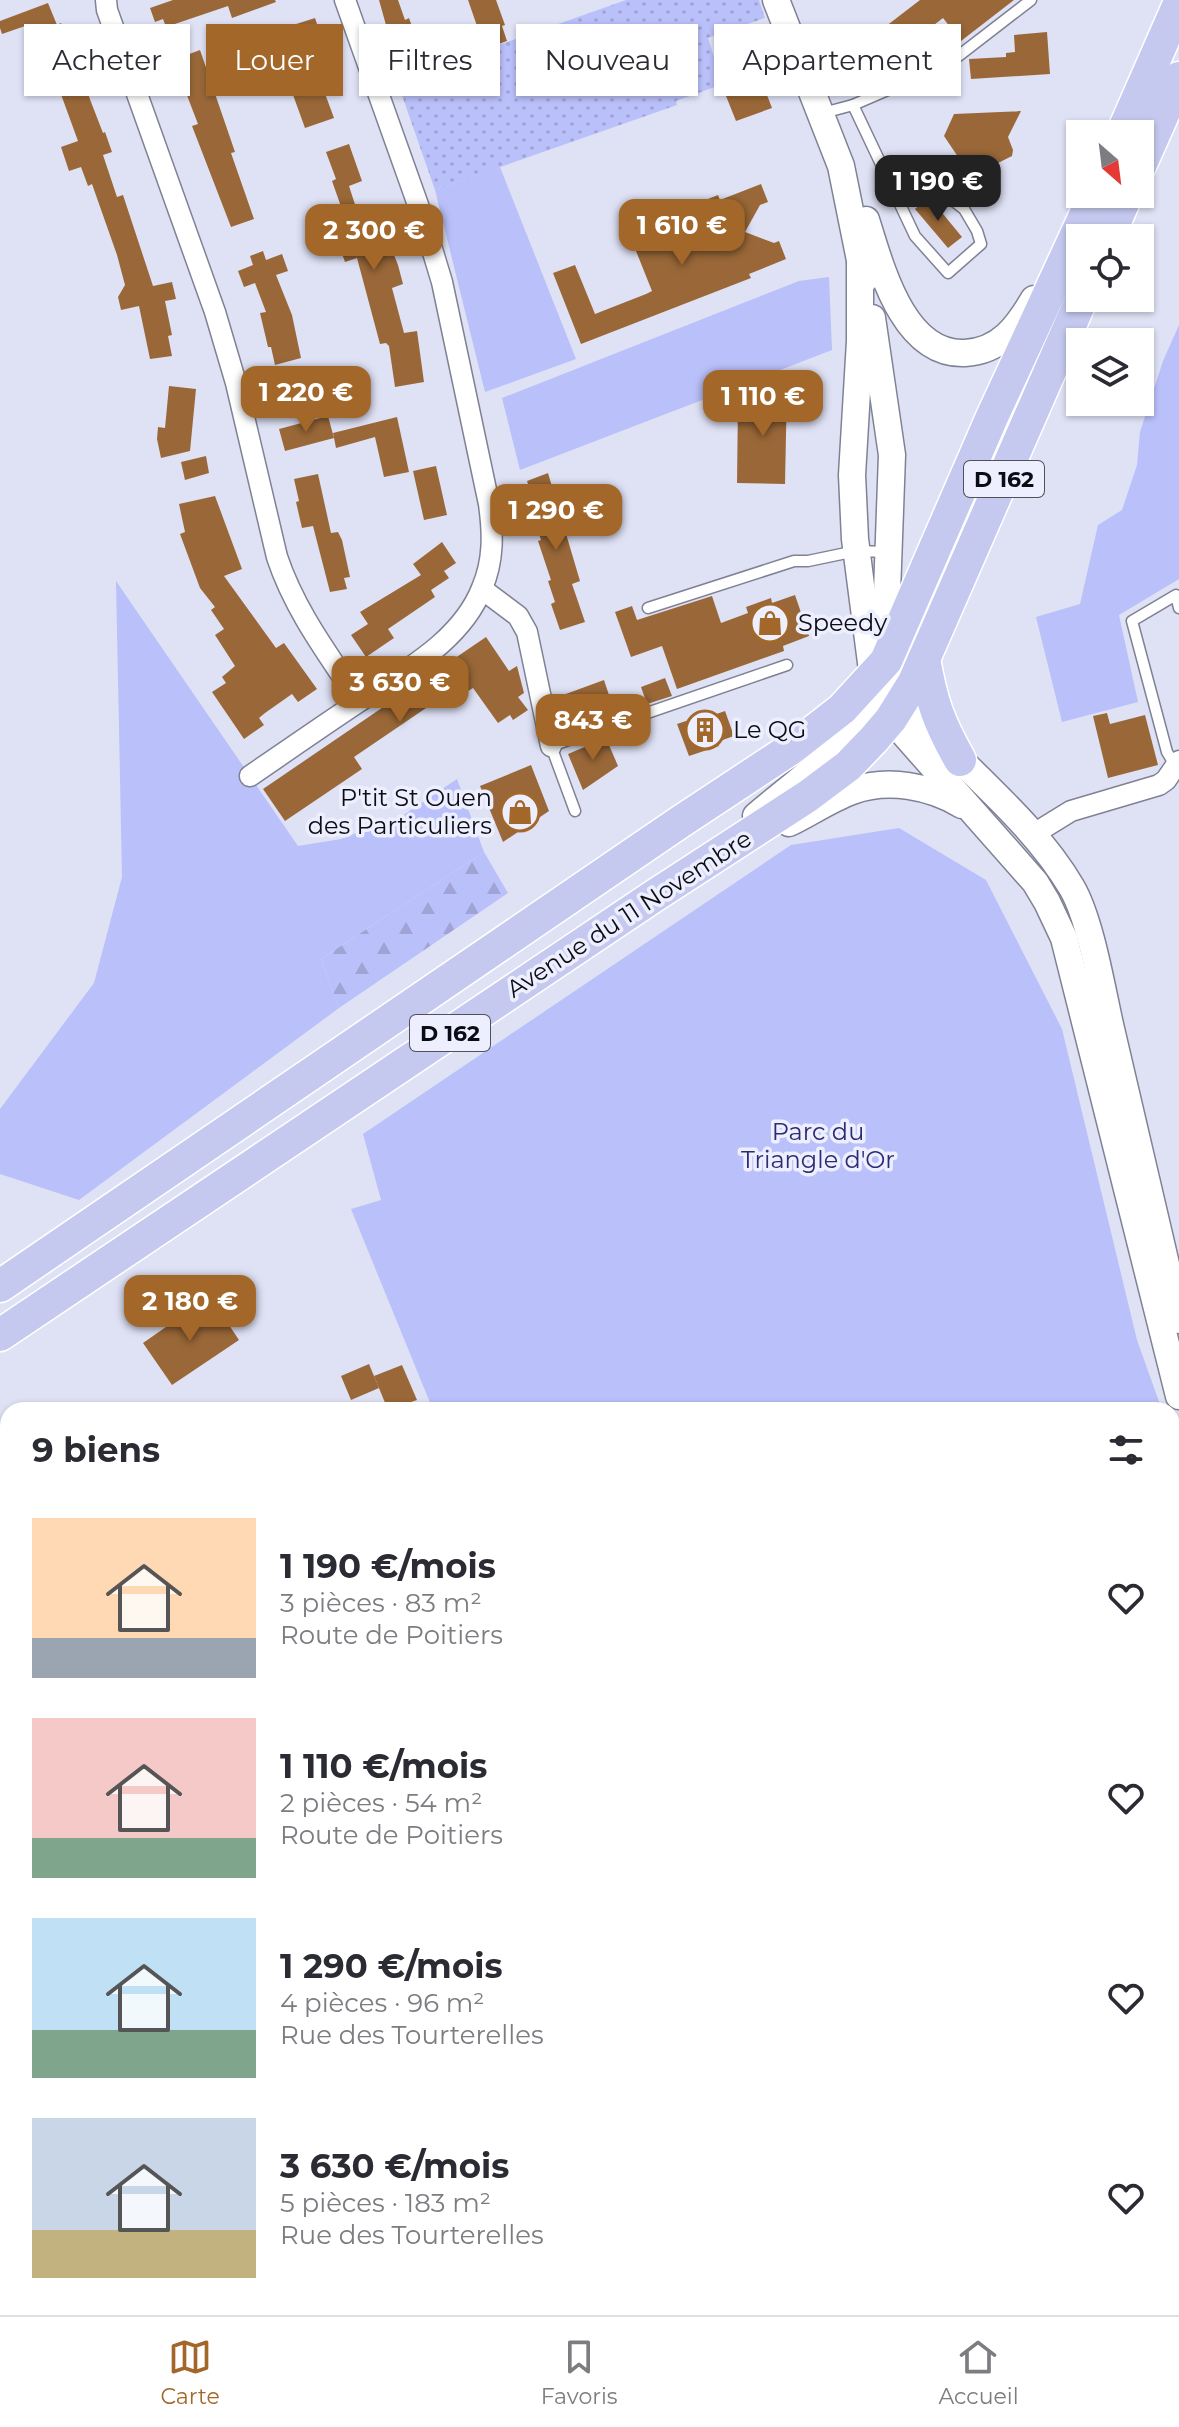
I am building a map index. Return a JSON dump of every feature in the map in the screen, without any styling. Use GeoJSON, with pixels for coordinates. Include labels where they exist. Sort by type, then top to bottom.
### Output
{"type":"FeatureCollection","features":[{"type":"Feature","properties":{"kind":"main road"},"geometry":{"type":"LineString","coordinates":[[1128,120],[1179,4]]}},
{"type":"Feature","properties":{"kind":"main road"},"geometry":{"type":"LineString","coordinates":[[1154,134],[1179,78]]}},
{"type":"Feature","properties":{"kind":"main road","name":"D 162"},"geometry":{"type":"LineString","coordinates":[[896,684],[976,457],[1089,208]]}},
{"type":"Feature","properties":{"kind":"main road","name":"D 162"},"geometry":{"type":"LineString","coordinates":[[896,684],[1075,312]]}},
{"type":"Feature","properties":{"kind":"main road"},"geometry":{"type":"LineString","coordinates":[[896,684],[935,713],[960,760]]}},
{"type":"Feature","properties":{"kind":"main road","name":"Avenue du 11 Novembre"},"geometry":{"type":"LineString","coordinates":[[0,1335],[808,796],[848,766],[896,684]]}},
{"type":"Feature","properties":{"kind":"main road","name":"Avenue du 11 Novembre"},"geometry":{"type":"LineString","coordinates":[[0,1286],[792,748],[842,709],[896,684]]}},
{"type":"Feature","properties":{"kind":"street"},"geometry":{"type":"LineString","coordinates":[[106,0],[215,312],[236,383],[286,585],[315,637],[359,701]]}},
{"type":"Feature","properties":{"kind":"street"},"geometry":{"type":"LineString","coordinates":[[250,776],[419,660],[452,633],[482,589],[494,537],[442,282],[422,216],[345,0]]}},
{"type":"Feature","properties":{"kind":"street"},"geometry":{"type":"LineString","coordinates":[[776,0],[841,166],[857,195],[875,250],[901,311],[926,342],[956,354],[975,353],[1006,338],[1020,323],[1038,293],[1077,208]]}},
{"type":"Feature","properties":{"kind":"street"},"geometry":{"type":"LineString","coordinates":[[841,166],[876,339],[892,455],[889,552],[896,684],[960,760],[1032,835],[1057,865],[1073,891],[1102,993],[1179,1320]]}},
{"type":"Feature","properties":{"kind":"street"},"geometry":{"type":"LineString","coordinates":[[860,264],[860,341],[852,475],[856,551],[896,684],[941,773],[1026,871],[1047,902],[1064,938],[1179,1396]]}},
{"type":"Feature","properties":{"kind":"street"},"geometry":{"type":"LineString","coordinates":[[482,589],[518,616],[527,632],[551,746]]}},
{"type":"Feature","properties":{"kind":"street"},"geometry":{"type":"LineString","coordinates":[[1032,835],[1071,811],[1153,788],[1166,780],[1177,764]]}},
{"type":"Feature","properties":{"kind":"street"},"geometry":{"type":"LineString","coordinates":[[690,874],[853,790],[908,785],[941,793],[969,808]]}},
{"type":"Feature","properties":{"kind":"lane"},"geometry":{"type":"LineString","coordinates":[[821,114],[853,105],[948,64],[1031,0]]}},
{"type":"Feature","properties":{"kind":"lane"},"geometry":{"type":"LineString","coordinates":[[853,105],[889,183],[915,236],[948,273],[981,244],[964,209],[928,181],[889,183]]}},
{"type":"Feature","properties":{"kind":"lane"},"geometry":{"type":"LineString","coordinates":[[648,608],[794,561],[856,551],[889,552]]}},
{"type":"Feature","properties":{"kind":"lane"},"geometry":{"type":"LineString","coordinates":[[1177,764],[1167,752],[1132,621],[1176,595],[1179,608]]}},
{"type":"Feature","properties":{"kind":"lane"},"geometry":{"type":"LineString","coordinates":[[575,811],[551,746],[787,665]]}},
{"type":"Feature","properties":{"kind":"lane"},"geometry":{"type":"LineString","coordinates":[[1047,902],[1057,906],[1069,929],[1082,977],[1089,990],[1102,993]]}},
{"type":"Feature","properties":{"kind":"green space"},"geometry":{"type":"Polygon","coordinates":[[[626,0],[759,0],[765,18],[748,24],[714,24],[714,36],[708,38],[714,56],[714,87],[698,93],[698,24],[558,24],[626,0]]]}},
{"type":"Feature","properties":{"kind":"green space"},"geometry":{"type":"Polygon","coordinates":[[[516,39],[516,96],[690,96],[676,101],[677,105],[435,190],[402,96],[500,96],[500,45],[516,39]]]}},
{"type":"Feature","properties":{"kind":"green space"},"geometry":{"type":"Polygon","coordinates":[[[500,167],[576,359],[485,392],[435,190],[500,167]]]}},
{"type":"Feature","properties":{"kind":"green space"},"geometry":{"type":"Polygon","coordinates":[[[829,277],[832,350],[520,470],[502,398],[799,281],[829,277]]]}},
{"type":"Feature","properties":{"kind":"green space"},"geometry":{"type":"Polygon","coordinates":[[[1179,325],[1179,579],[1119,615],[1138,702],[1062,722],[1036,617],[1080,604],[1098,525],[1122,510],[1137,465],[1140,432],[1145,416],[1154,416],[1154,389],[1179,325]]]}},
{"type":"Feature","properties":{"kind":"green space"},"geometry":{"type":"Polygon","coordinates":[[[116,581],[298,846],[341,839],[405,814],[457,779],[484,852],[321,959],[339,1008],[79,1200],[0,1174],[0,1109],[94,983],[122,877],[116,581]]]}},
{"type":"Feature","properties":{"kind":"green space","name":"Parc du Triangle d'Or"},"geometry":{"type":"Polygon","coordinates":[[[899,828],[986,880],[1062,1029],[1137,1340],[1159,1402],[430,1402],[351,1209],[381,1200],[363,1134],[791,845],[899,828]]]}},
{"type":"Feature","properties":{"kind":"green space"},"geometry":{"type":"Polygon","coordinates":[[[484,852],[508,893],[339,1008],[321,959],[484,852]]]}},
{"type":"Feature","properties":{"kind":"building"},"geometry":{"type":"Polygon","coordinates":[[[173,0],[276,2],[232,18],[228,6],[175,24],[165,24],[163,19],[155,22],[150,8],[173,0]]]}},
{"type":"Feature","properties":{"kind":"building"},"geometry":{"type":"Polygon","coordinates":[[[379,0],[398,0],[405,20],[409,18],[411,24],[386,24],[379,0]]]}},
{"type":"Feature","properties":{"kind":"building"},"geometry":{"type":"Polygon","coordinates":[[[468,0],[496,0],[507,41],[500,44],[500,24],[476,24],[468,0]]]}},
{"type":"Feature","properties":{"kind":"building"},"geometry":{"type":"Polygon","coordinates":[[[920,0],[1014,0],[961,41],[961,24],[948,24],[943,18],[935,24],[889,24],[920,0]]]}},
{"type":"Feature","properties":{"kind":"building"},"geometry":{"type":"Polygon","coordinates":[[[48,3],[57,24],[24,24],[2,34],[0,21],[48,3]]]}},
{"type":"Feature","properties":{"kind":"building"},"geometry":{"type":"Polygon","coordinates":[[[315,18],[317,24],[296,24],[315,18]]]}},
{"type":"Feature","properties":{"kind":"building"},"geometry":{"type":"Polygon","coordinates":[[[1047,32],[1050,74],[971,79],[969,59],[1006,57],[1006,53],[1015,52],[1014,35],[1047,32]]]}},
{"type":"Feature","properties":{"kind":"building"},"geometry":{"type":"Polygon","coordinates":[[[200,50],[206,67],[206,96],[216,96],[254,219],[231,227],[192,126],[198,124],[187,96],[190,96],[190,54],[200,50]]]}},
{"type":"Feature","properties":{"kind":"building"},"geometry":{"type":"Polygon","coordinates":[[[62,96],[89,96],[112,152],[103,155],[117,197],[123,195],[153,286],[172,282],[176,299],[165,301],[172,335],[168,336],[172,356],[150,359],[139,306],[121,310],[118,297],[125,285],[92,184],[88,186],[81,167],[69,171],[61,147],[78,141],[62,96]]]}},
{"type":"Feature","properties":{"kind":"building"},"geometry":{"type":"Polygon","coordinates":[[[293,96],[326,96],[334,118],[305,128],[293,96]]]}},
{"type":"Feature","properties":{"kind":"building"},"geometry":{"type":"Polygon","coordinates":[[[726,96],[767,96],[772,108],[736,121],[726,96]]]}},
{"type":"Feature","properties":{"kind":"building"},"geometry":{"type":"Polygon","coordinates":[[[1021,111],[1008,137],[1012,156],[994,165],[981,191],[944,136],[954,114],[1021,111]]]}},
{"type":"Feature","properties":{"kind":"building"},"geometry":{"type":"Polygon","coordinates":[[[349,144],[362,181],[349,186],[363,229],[367,228],[371,241],[386,235],[398,265],[403,284],[392,288],[404,333],[417,331],[424,382],[395,387],[389,346],[380,344],[357,258],[345,262],[330,220],[344,215],[326,152],[349,144]]]}},
{"type":"Feature","properties":{"kind":"building"},"geometry":{"type":"Polygon","coordinates":[[[761,184],[768,202],[760,205],[745,232],[774,243],[779,241],[786,259],[749,274],[751,278],[581,344],[553,273],[575,265],[595,314],[646,294],[652,291],[636,251],[706,224],[698,203],[718,195],[720,200],[761,184]]]}},
{"type":"Feature","properties":{"kind":"building"},"geometry":{"type":"Polygon","coordinates":[[[929,197],[962,237],[948,248],[915,209],[929,197]]]}},
{"type":"Feature","properties":{"kind":"building"},"geometry":{"type":"Polygon","coordinates":[[[263,251],[266,260],[282,254],[288,271],[276,275],[292,315],[301,358],[275,365],[260,313],[266,312],[255,283],[244,287],[238,271],[253,265],[250,256],[263,251]]]}},
{"type":"Feature","properties":{"kind":"building"},"geometry":{"type":"Polygon","coordinates":[[[787,384],[785,484],[737,483],[738,403],[787,384]]]}},
{"type":"Feature","properties":{"kind":"building"},"geometry":{"type":"Polygon","coordinates":[[[169,386],[196,389],[190,451],[161,458],[158,427],[165,428],[169,386]]]}},
{"type":"Feature","properties":{"kind":"building"},"geometry":{"type":"Polygon","coordinates":[[[328,416],[334,438],[285,451],[279,429],[328,416]]]}},
{"type":"Feature","properties":{"kind":"building"},"geometry":{"type":"Polygon","coordinates":[[[397,417],[409,472],[384,477],[375,437],[336,448],[333,433],[397,417]]]}},
{"type":"Feature","properties":{"kind":"building"},"geometry":{"type":"Polygon","coordinates":[[[206,456],[209,473],[185,480],[181,462],[206,456]]]}},
{"type":"Feature","properties":{"kind":"building"},"geometry":{"type":"Polygon","coordinates":[[[436,466],[447,515],[424,520],[413,471],[436,466]]]}},
{"type":"Feature","properties":{"kind":"building"},"geometry":{"type":"Polygon","coordinates":[[[548,473],[580,581],[572,584],[585,622],[560,630],[551,604],[555,602],[548,581],[551,580],[526,491],[530,490],[527,481],[548,473]]]}},
{"type":"Feature","properties":{"kind":"building"},"geometry":{"type":"Polygon","coordinates":[[[318,474],[331,533],[338,532],[342,540],[350,577],[344,578],[347,589],[330,592],[313,526],[302,528],[296,502],[299,501],[294,479],[318,474]]]}},
{"type":"Feature","properties":{"kind":"building"},"geometry":{"type":"Polygon","coordinates":[[[215,496],[242,569],[224,576],[276,648],[284,643],[317,689],[298,702],[292,694],[259,718],[264,725],[244,739],[212,692],[226,683],[222,677],[235,666],[215,635],[224,629],[211,610],[215,607],[200,588],[180,534],[185,532],[179,504],[215,496]]]}},
{"type":"Feature","properties":{"kind":"building"},"geometry":{"type":"Polygon","coordinates":[[[442,542],[456,563],[444,571],[449,578],[431,590],[435,597],[388,629],[394,638],[366,657],[351,635],[368,624],[360,612],[421,575],[413,564],[442,542]]]}},
{"type":"Feature","properties":{"kind":"building"},"geometry":{"type":"Polygon","coordinates":[[[795,595],[809,636],[783,646],[784,651],[677,689],[662,646],[631,657],[615,612],[632,606],[637,620],[712,596],[721,623],[748,613],[746,607],[771,598],[772,603],[795,595]]]}},
{"type":"Feature","properties":{"kind":"building"},"geometry":{"type":"Polygon","coordinates":[[[486,637],[509,671],[517,666],[524,693],[518,697],[528,710],[513,720],[510,715],[498,723],[473,688],[459,697],[454,689],[354,757],[362,769],[285,821],[263,789],[486,637]]]}},
{"type":"Feature","properties":{"kind":"building"},"geometry":{"type":"Polygon","coordinates":[[[665,678],[672,696],[647,704],[641,687],[665,678]]]}},
{"type":"Feature","properties":{"kind":"building"},"geometry":{"type":"Polygon","coordinates":[[[604,680],[612,704],[571,719],[563,695],[604,680]]]}},
{"type":"Feature","properties":{"kind":"building","name":"Le QG"},"geometry":{"type":"Polygon","coordinates":[[[725,711],[734,736],[717,742],[719,746],[689,756],[677,724],[725,711]]]}},
{"type":"Feature","properties":{"kind":"building"},"geometry":{"type":"Polygon","coordinates":[[[1107,713],[1110,724],[1145,715],[1158,765],[1108,778],[1093,716],[1107,713]]]}},
{"type":"Feature","properties":{"kind":"building"},"geometry":{"type":"Polygon","coordinates":[[[606,738],[618,766],[583,790],[568,754],[606,738]]]}},
{"type":"Feature","properties":{"kind":"building"},"geometry":{"type":"Polygon","coordinates":[[[531,765],[549,811],[503,842],[480,786],[531,765]]]}},
{"type":"Feature","properties":{"kind":"building"},"geometry":{"type":"Polygon","coordinates":[[[199,1304],[210,1320],[221,1313],[239,1340],[172,1385],[143,1343],[199,1304]]]}},
{"type":"Feature","properties":{"kind":"building"},"geometry":{"type":"Polygon","coordinates":[[[369,1364],[379,1388],[351,1400],[341,1376],[369,1364]]]}},
{"type":"Feature","properties":{"kind":"building"},"geometry":{"type":"Polygon","coordinates":[[[402,1365],[417,1400],[385,1402],[374,1376],[402,1365]]]}},
{"type":"Feature","properties":{"kind":"place","name":"Speedy"},"geometry":{"type":"Point","coordinates":[770,623]}},
{"type":"Feature","properties":{"kind":"place","name":"Le QG"},"geometry":{"type":"Point","coordinates":[705,730]}},
{"type":"Feature","properties":{"kind":"place","name":"P'tit St Ouen des Particuliers"},"geometry":{"type":"Point","coordinates":[520,812]}}]}
